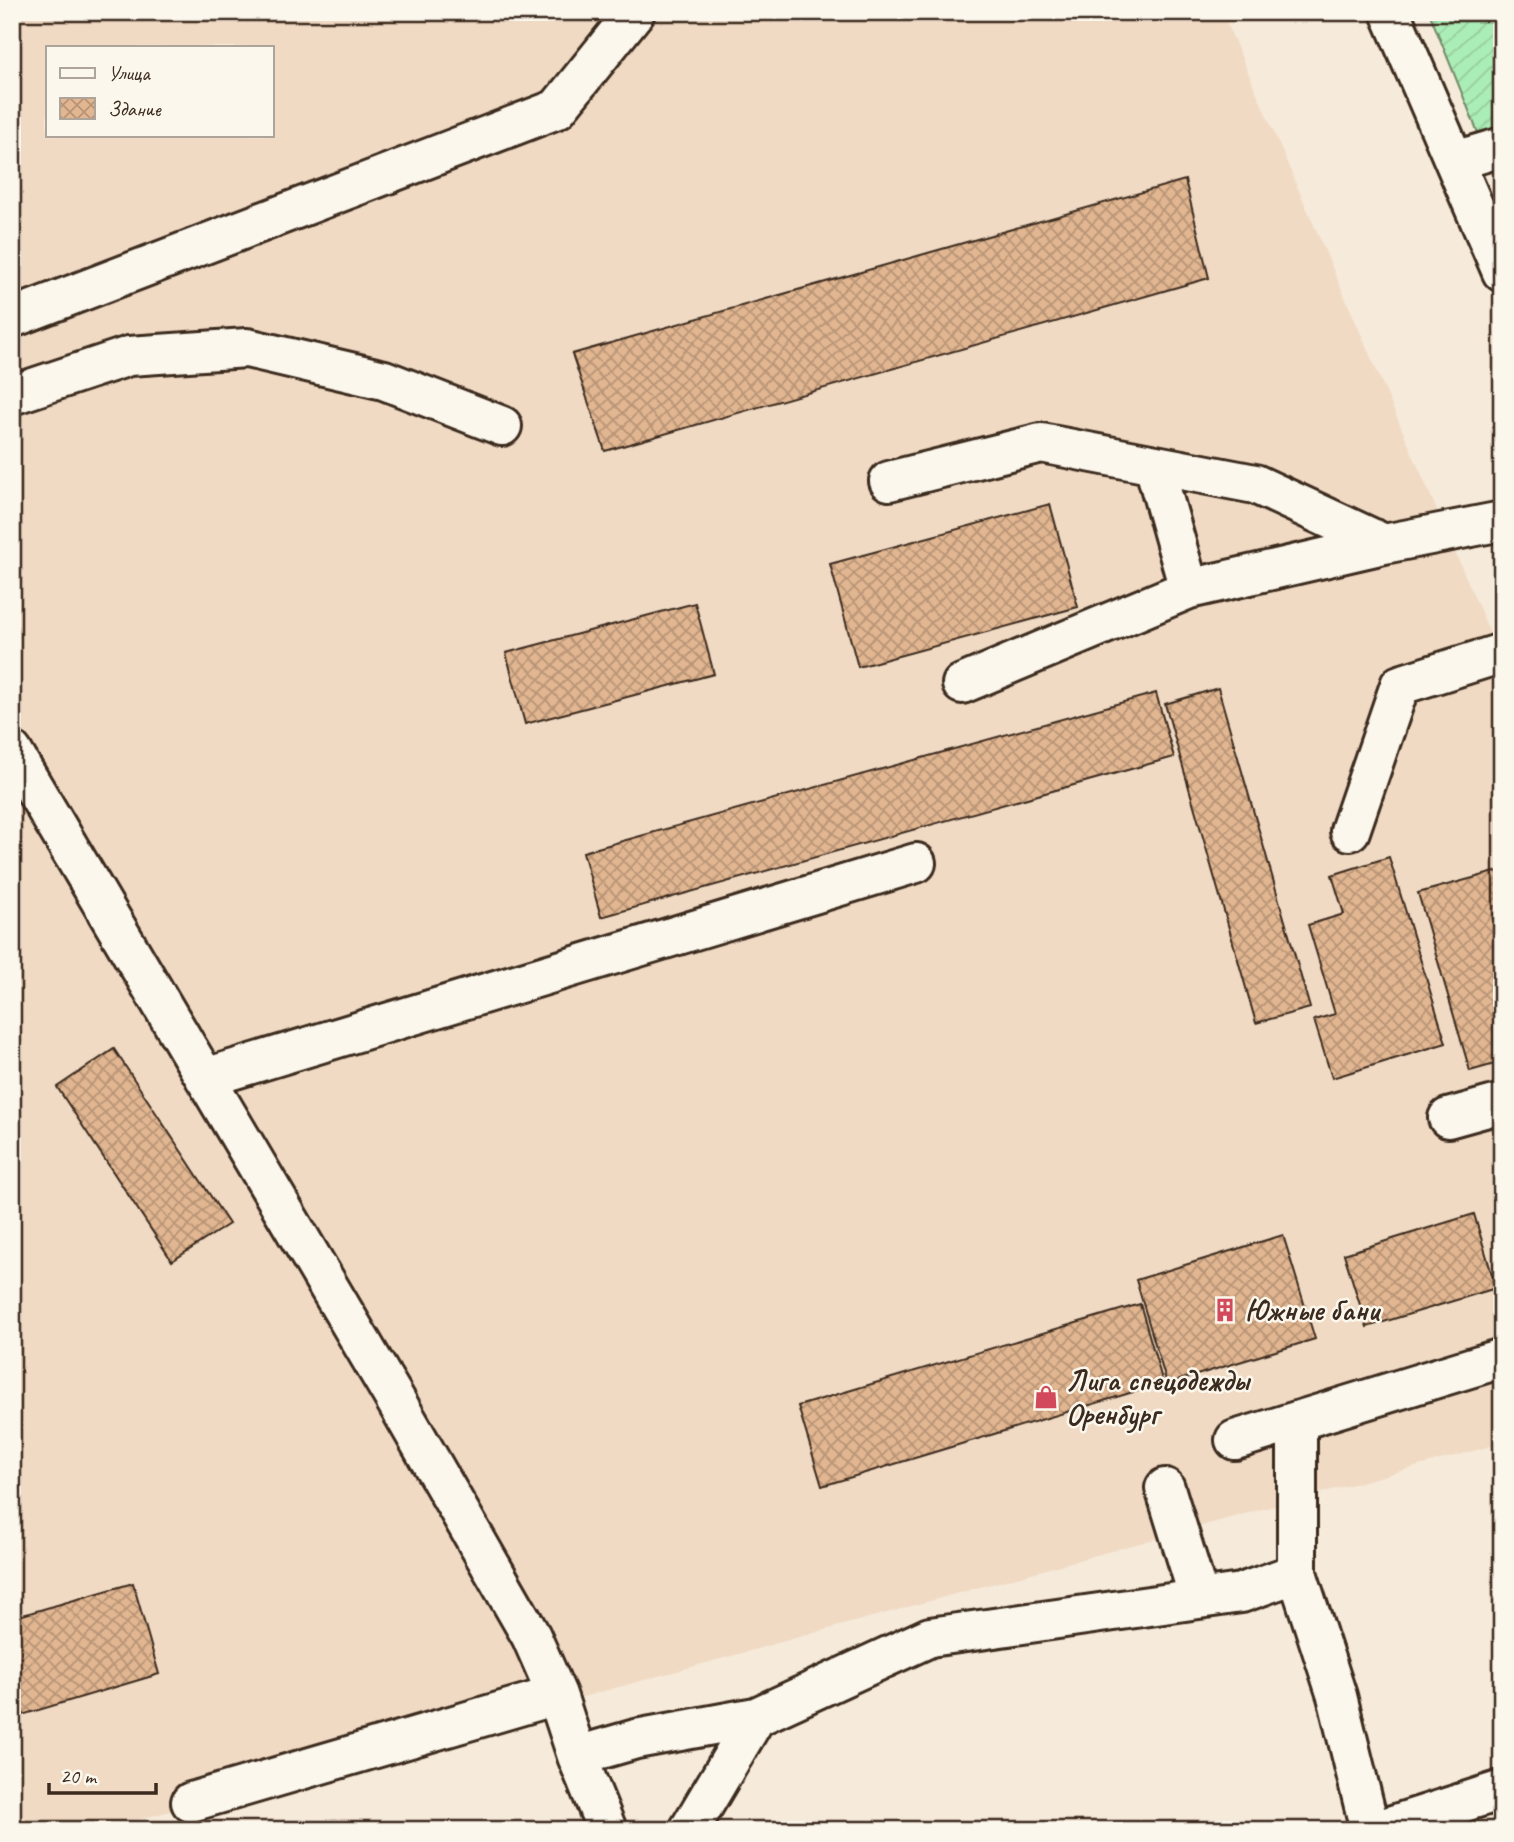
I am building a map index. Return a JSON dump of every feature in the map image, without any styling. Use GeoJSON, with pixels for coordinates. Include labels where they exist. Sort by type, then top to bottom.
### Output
{"type":"FeatureCollection","features":[{"type":"Feature","properties":{"kind":"street"},"geometry":{"type":"LineString","coordinates":[[12,318],[557,109],[635,12]]}},
{"type":"Feature","properties":{"kind":"street"},"geometry":{"type":"LineString","coordinates":[[1390,12],[1502,272]]}},
{"type":"Feature","properties":{"kind":"street"},"geometry":{"type":"LineString","coordinates":[[1455,161],[1502,148]]}},
{"type":"Feature","properties":{"kind":"street"},"geometry":{"type":"LineString","coordinates":[[12,395],[129,356],[247,348],[384,380],[502,426]]}},
{"type":"Feature","properties":{"kind":"street"},"geometry":{"type":"LineString","coordinates":[[889,481],[1041,443],[1255,484],[1384,544]]}},
{"type":"Feature","properties":{"kind":"street"},"geometry":{"type":"LineString","coordinates":[[1154,465],[1189,589]]}},
{"type":"Feature","properties":{"kind":"street"},"geometry":{"type":"LineString","coordinates":[[962,684],[1189,589],[1384,544],[1502,522]]}},
{"type":"Feature","properties":{"kind":"street"},"geometry":{"type":"LineString","coordinates":[[1350,831],[1401,685],[1502,653]]}},
{"type":"Feature","properties":{"kind":"street"},"geometry":{"type":"LineString","coordinates":[[12,751],[531,1636],[607,1830]]}},
{"type":"Feature","properties":{"kind":"street"},"geometry":{"type":"LineString","coordinates":[[205,1078],[916,863]]}},
{"type":"Feature","properties":{"kind":"street"},"geometry":{"type":"LineString","coordinates":[[1448,1118],[1502,1103]]}},
{"type":"Feature","properties":{"kind":"street"},"geometry":{"type":"LineString","coordinates":[[1234,1440],[1502,1358]]}},
{"type":"Feature","properties":{"kind":"street"},"geometry":{"type":"LineString","coordinates":[[1297,1422],[1297,1573],[1337,1696],[1370,1830]]}},
{"type":"Feature","properties":{"kind":"street"},"geometry":{"type":"LineString","coordinates":[[1165,1488],[1199,1598]]}},
{"type":"Feature","properties":{"kind":"street"},"geometry":{"type":"LineString","coordinates":[[577,1756],[636,1739],[756,1717],[930,1637],[1241,1593],[1297,1573]]}},
{"type":"Feature","properties":{"kind":"street"},"geometry":{"type":"LineString","coordinates":[[191,1802],[556,1695]]}},
{"type":"Feature","properties":{"kind":"street"},"geometry":{"type":"LineString","coordinates":[[689,1830],[756,1717]]}},
{"type":"Feature","properties":{"kind":"street"},"geometry":{"type":"LineString","coordinates":[[1377,1830],[1448,1819],[1502,1790]]}},
{"type":"Feature","properties":{"kind":"shaded area"},"geometry":{"type":"Polygon","coordinates":[[[12,12],[1222,12],[1502,661],[1502,1443],[101,1830],[12,1830],[12,12]]]}},
{"type":"Feature","properties":{"kind":"green space"},"geometry":{"type":"Polygon","coordinates":[[[1429,12],[1502,12],[1502,192],[1429,12]]]}},
{"type":"Feature","properties":{"kind":"building"},"geometry":{"type":"Polygon","coordinates":[[[1185,180],[1209,278],[605,451],[572,354],[1185,180]]]}},
{"type":"Feature","properties":{"kind":"building"},"geometry":{"type":"Polygon","coordinates":[[[1050,504],[1078,607],[858,667],[830,564],[1050,504]]]}},
{"type":"Feature","properties":{"kind":"building"},"geometry":{"type":"Polygon","coordinates":[[[695,603],[714,674],[525,724],[506,653],[695,603]]]}},
{"type":"Feature","properties":{"kind":"building"},"geometry":{"type":"Polygon","coordinates":[[[1218,688],[1310,1008],[1256,1023],[1165,704],[1218,688]]]}},
{"type":"Feature","properties":{"kind":"building"},"geometry":{"type":"Polygon","coordinates":[[[1156,693],[1174,757],[601,917],[583,852],[1156,693]]]}},
{"type":"Feature","properties":{"kind":"building"},"geometry":{"type":"Polygon","coordinates":[[[1389,857],[1446,1043],[1332,1078],[1314,1020],[1335,1014],[1308,925],[1344,914],[1332,875],[1389,857]]]}},
{"type":"Feature","properties":{"kind":"building"},"geometry":{"type":"Polygon","coordinates":[[[1502,870],[1502,1062],[1470,1071],[1418,893],[1502,870]]]}},
{"type":"Feature","properties":{"kind":"building"},"geometry":{"type":"Polygon","coordinates":[[[114,1049],[229,1224],[172,1261],[57,1087],[114,1049]]]}},
{"type":"Feature","properties":{"kind":"building"},"geometry":{"type":"Polygon","coordinates":[[[1474,1214],[1496,1288],[1367,1327],[1344,1254],[1474,1214]]]}},
{"type":"Feature","properties":{"kind":"building","name":"Южные бани"},"geometry":{"type":"Polygon","coordinates":[[[1283,1235],[1315,1339],[1167,1384],[1136,1280],[1283,1235]]]}},
{"type":"Feature","properties":{"kind":"building"},"geometry":{"type":"Polygon","coordinates":[[[1140,1304],[1163,1383],[822,1486],[798,1406],[1140,1304]]]}},
{"type":"Feature","properties":{"kind":"building"},"geometry":{"type":"Polygon","coordinates":[[[133,1583],[159,1674],[12,1718],[12,1618],[133,1583]]]}},
{"type":"Feature","properties":{"kind":"place","name":"Южные бани"},"geometry":{"type":"Point","coordinates":[1225,1310]}},
{"type":"Feature","properties":{"kind":"place","name":"Лига спецодежды Оренбург"},"geometry":{"type":"Point","coordinates":[1046,1397]}}]}
